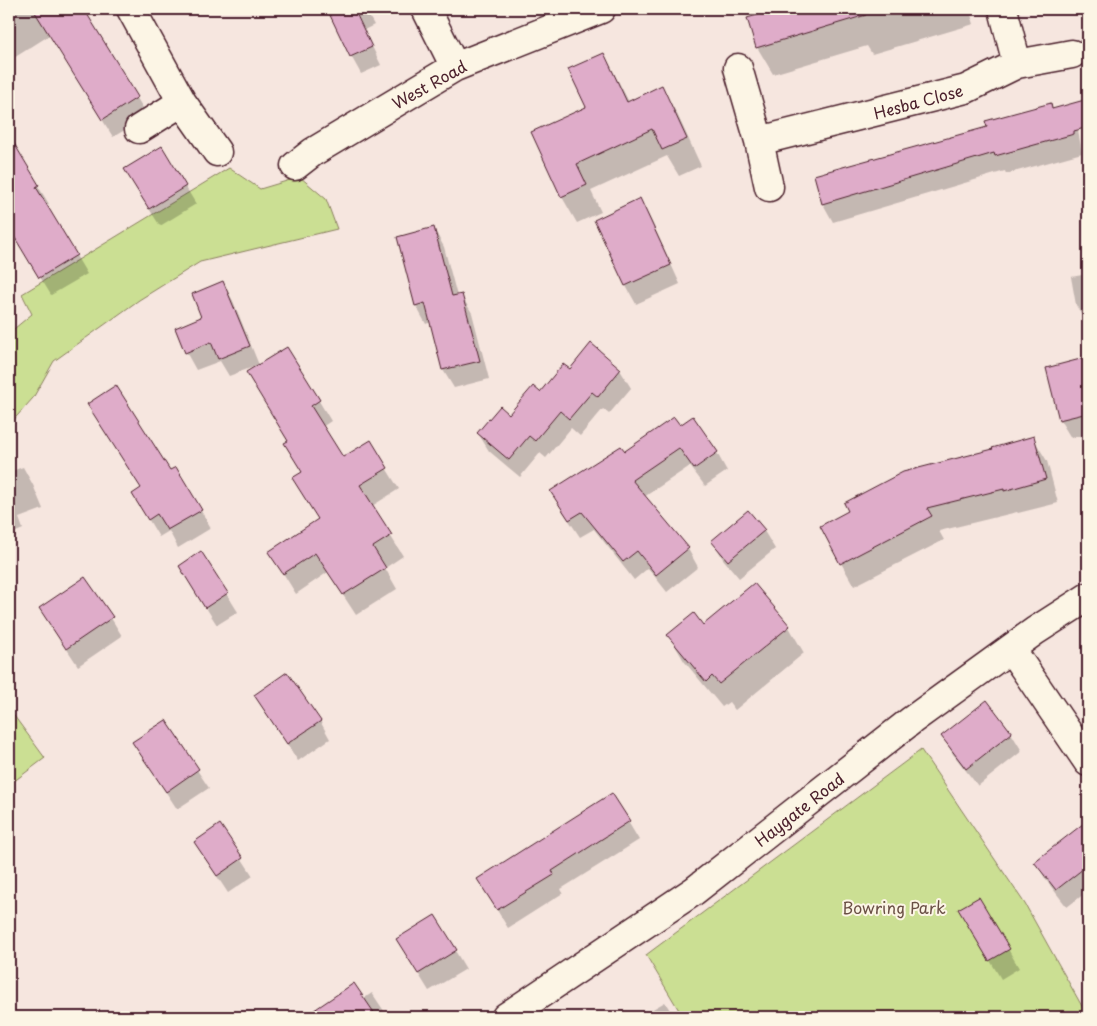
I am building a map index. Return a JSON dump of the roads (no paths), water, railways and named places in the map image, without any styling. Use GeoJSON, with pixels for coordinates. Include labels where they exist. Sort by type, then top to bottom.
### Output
{"type":"FeatureCollection","features":[{"type":"Feature","properties":{"kind":"street"},"geometry":{"type":"LineString","coordinates":[[131,9],[182,102],[217,152]]}},
{"type":"Feature","properties":{"kind":"street"},"geometry":{"type":"LineString","coordinates":[[426,9],[455,67]]}},
{"type":"Feature","properties":{"kind":"street","name":"West Road"},"geometry":{"type":"LineString","coordinates":[[295,166],[313,152],[455,67],[600,9]]}},
{"type":"Feature","properties":{"kind":"street"},"geometry":{"type":"LineString","coordinates":[[1003,9],[1017,64]]}},
{"type":"Feature","properties":{"kind":"street","name":"Hesba Close"},"geometry":{"type":"LineString","coordinates":[[759,141],[966,89],[1017,64],[1072,54]]}},
{"type":"Feature","properties":{"kind":"street"},"geometry":{"type":"LineString","coordinates":[[738,68],[759,141],[769,187]]}},
{"type":"Feature","properties":{"kind":"street"},"geometry":{"type":"LineString","coordinates":[[139,129],[182,102]]}},
{"type":"Feature","properties":{"kind":"street","name":"Haygate Road"},"geometry":{"type":"LineString","coordinates":[[506,1017],[694,891],[912,720],[1035,631],[1088,597]]}},
{"type":"Feature","properties":{"kind":"street"},"geometry":{"type":"LineString","coordinates":[[1011,649],[1088,762]]}},
{"type":"Feature","properties":{"kind":"park label","name":"Bowring Park"},"geometry":{"type":"Point","coordinates":[894,907]}}]}
